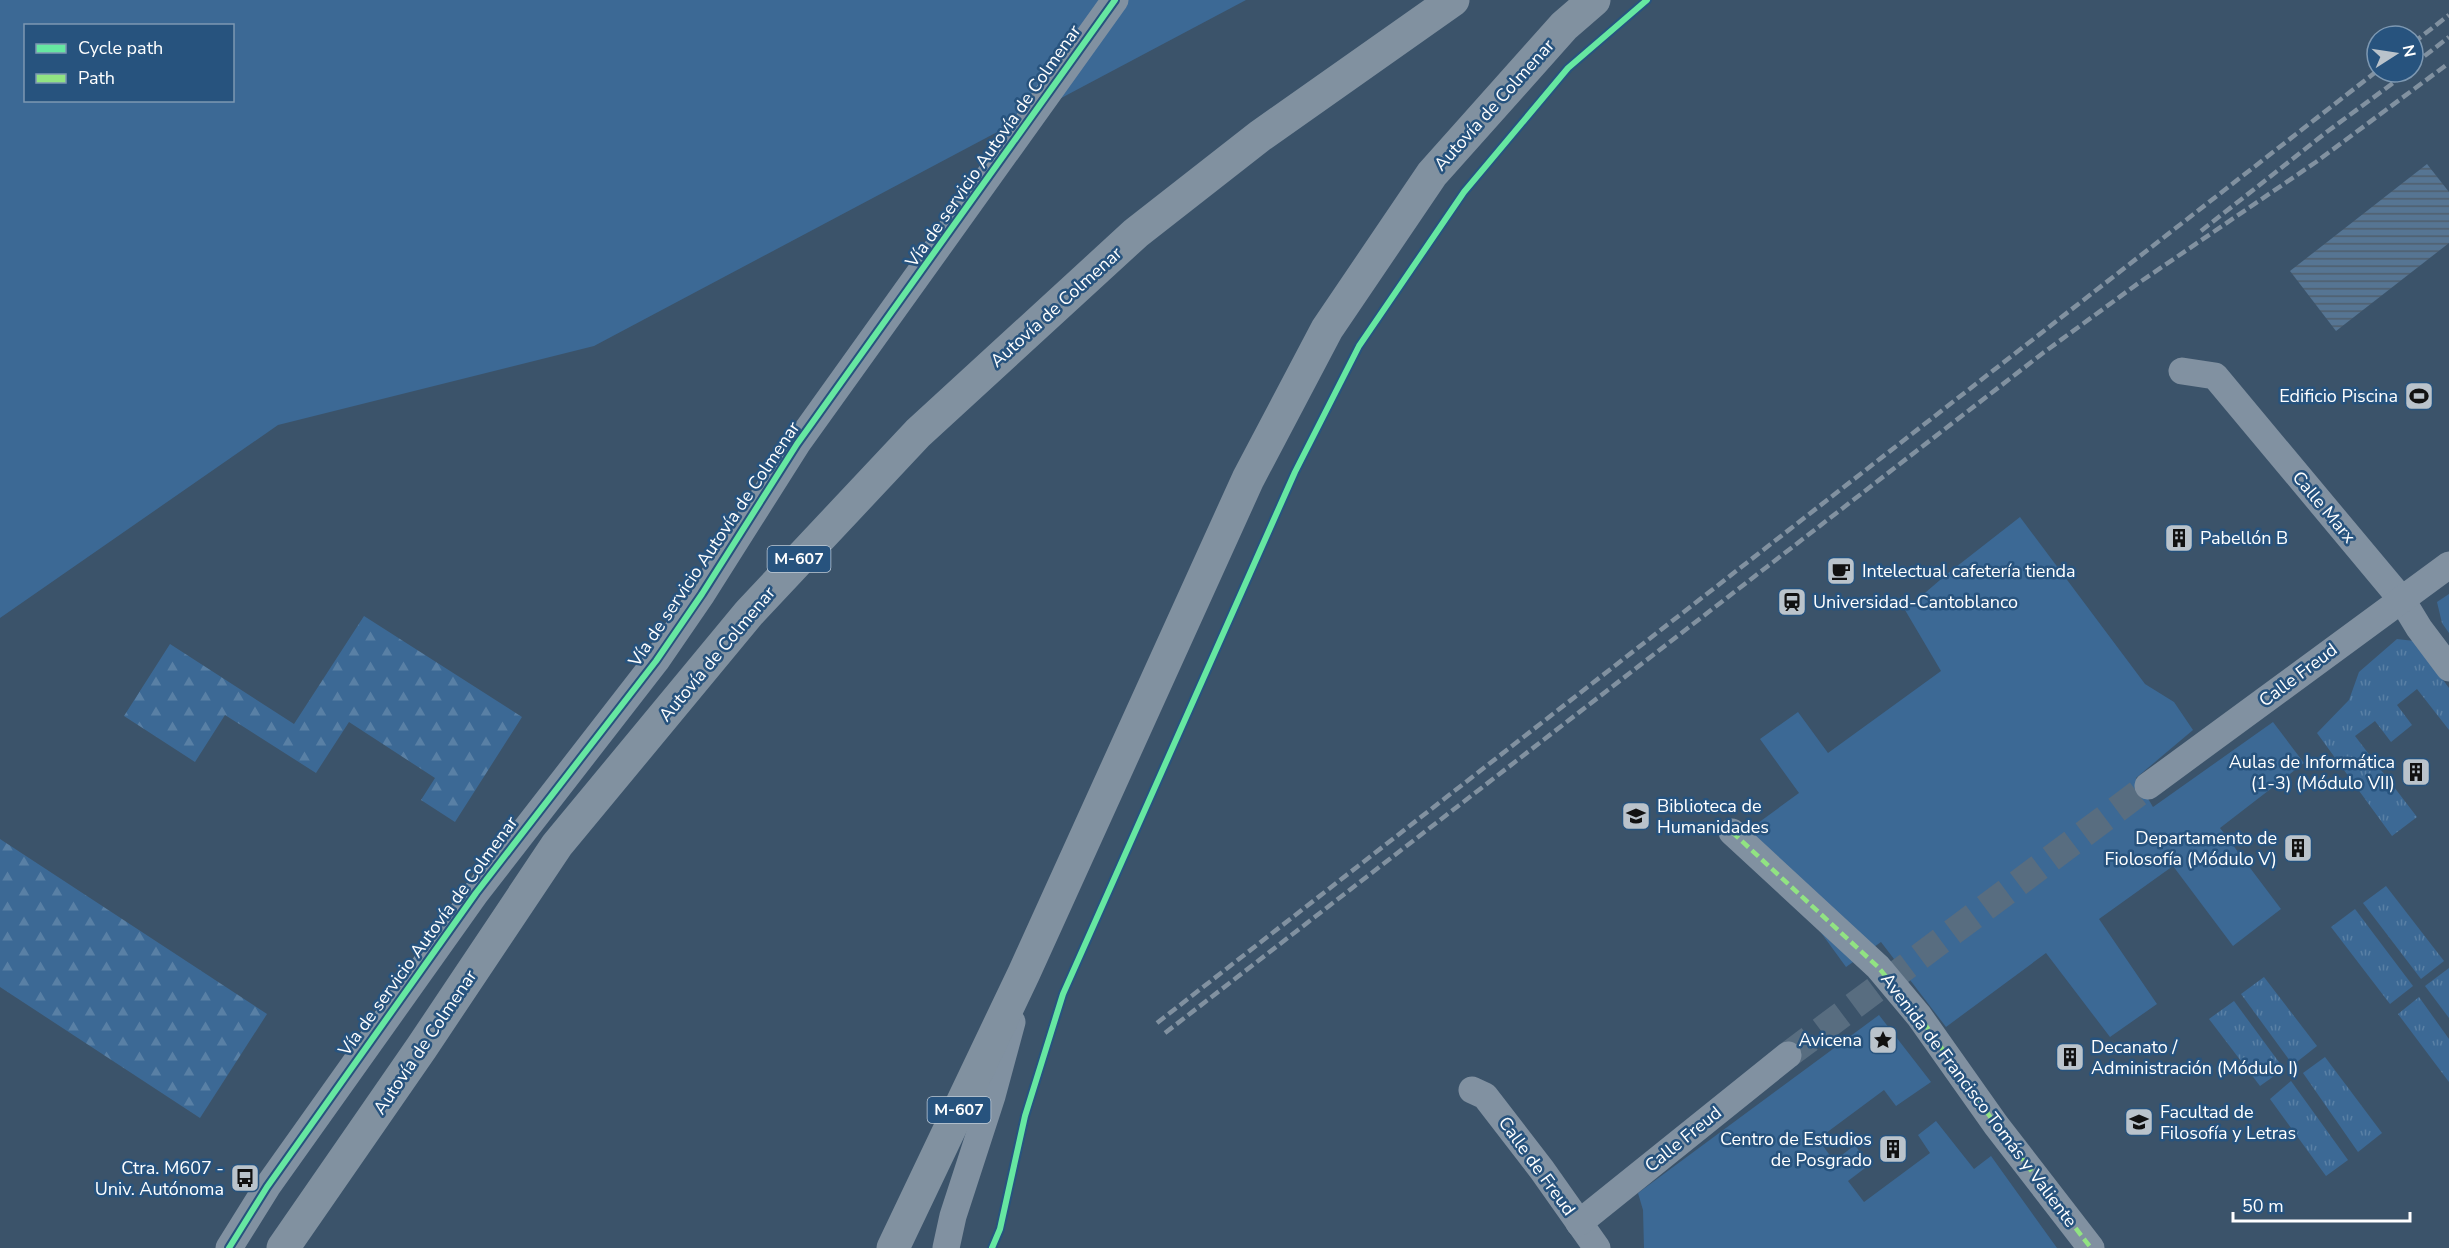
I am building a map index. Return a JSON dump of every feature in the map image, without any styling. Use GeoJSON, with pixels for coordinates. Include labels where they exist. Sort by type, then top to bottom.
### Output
{"type":"FeatureCollection","features":[{"type":"Feature","properties":{"kind":"highway","name":"Autovía de Colmenar"},"geometry":{"type":"LineString","coordinates":[[283,1248],[422,1047],[557,844],[765,596],[918,433],[1136,233],[1260,136],[1453,0]]}},
{"type":"Feature","properties":{"kind":"highway","name":"Autovía de Colmenar"},"geometry":{"type":"LineString","coordinates":[[893,1248],[1024,973],[1248,479],[1327,329],[1432,174],[1564,26],[1594,0]]}},
{"type":"Feature","properties":{"kind":"street","name":"Vía de servicio Autovía de Colmenar"},"geometry":{"type":"LineString","coordinates":[[229,1248],[267,1187],[476,893],[656,661],[702,594],[797,444],[1115,0]]}},
{"type":"Feature","properties":{"kind":"street","name":"Calle Marx"},"geometry":{"type":"LineString","coordinates":[[2182,371],[2215,376],[2402,600],[2419,628],[2449,668]]}},
{"type":"Feature","properties":{"kind":"street","name":"Calle Freud"},"geometry":{"type":"LineString","coordinates":[[2148,786],[2449,566]]}},
{"type":"Feature","properties":{"kind":"street","name":"Avenida de Francisco Tomás y Valiente"},"geometry":{"type":"LineString","coordinates":[[1732,832],[1878,967],[1918,1016],[1996,1125],[2091,1248]]}},
{"type":"Feature","properties":{"kind":"street"},"geometry":{"type":"LineString","coordinates":[[946,1248],[952,1216],[992,1096],[1024,973]]}},
{"type":"Feature","properties":{"kind":"street","name":"Calle Freud"},"geometry":{"type":"LineString","coordinates":[[1585,1218],[1788,1055]]}},
{"type":"Feature","properties":{"kind":"street","name":"Calle de Freud"},"geometry":{"type":"LineString","coordinates":[[1472,1090],[1485,1096],[1585,1218],[1597,1248]]}},
{"type":"Feature","properties":{"kind":"street"},"geometry":{"type":"LineString","coordinates":[[1585,1218],[1618,1248]]}},
{"type":"Feature","properties":{"kind":"green space"},"geometry":{"type":"Polygon","coordinates":[[[0,0],[1246,0],[594,346],[278,425],[0,618],[0,0]]]}},
{"type":"Feature","properties":{"kind":"green space"},"geometry":{"type":"Polygon","coordinates":[[[2020,517],[2145,684],[2174,702],[2193,730],[2136,778],[2153,807],[2273,722],[2304,763],[2220,828],[2281,909],[2233,946],[2173,866],[2099,919],[2157,1004],[2110,1037],[2046,953],[1946,1027],[1881,942],[1846,967],[1747,831],[1799,793],[1760,739],[1798,712],[1828,753],[1941,671],[1905,610],[2020,517]]]}},
{"type":"Feature","properties":{"kind":"green space"},"geometry":{"type":"Polygon","coordinates":[[[2449,594],[2449,633],[2442,623],[2437,602],[2449,594]]]}},
{"type":"Feature","properties":{"kind":"green space"},"geometry":{"type":"Polygon","coordinates":[[[364,616],[522,717],[455,822],[421,800],[435,778],[349,722],[316,773],[225,715],[195,762],[124,716],[170,644],[294,724],[364,616]]]}},
{"type":"Feature","properties":{"kind":"green space"},"geometry":{"type":"Polygon","coordinates":[[[2397,639],[2414,641],[2449,688],[2449,730],[2417,689],[2397,705],[2412,725],[2391,742],[2375,721],[2355,736],[2417,817],[2392,836],[2317,733],[2349,700],[2359,672],[2397,639]]]}},
{"type":"Feature","properties":{"kind":"green space"},"geometry":{"type":"Polygon","coordinates":[[[0,839],[267,1014],[200,1118],[0,987],[0,839]]]}},
{"type":"Feature","properties":{"kind":"green space"},"geometry":{"type":"Polygon","coordinates":[[[2386,886],[2444,961],[2421,979],[2363,903],[2386,886]]]}},
{"type":"Feature","properties":{"kind":"green space"},"geometry":{"type":"Polygon","coordinates":[[[2355,909],[2413,986],[2390,1004],[2331,927],[2355,909]]]}},
{"type":"Feature","properties":{"kind":"green space"},"geometry":{"type":"Polygon","coordinates":[[[2449,968],[2449,1018],[2425,986],[2449,968]]]}},
{"type":"Feature","properties":{"kind":"green space"},"geometry":{"type":"Polygon","coordinates":[[[2264,977],[2317,1046],[2293,1065],[2241,994],[2264,977]]]}},
{"type":"Feature","properties":{"kind":"green space"},"geometry":{"type":"Polygon","coordinates":[[[2419,997],[2449,1039],[2449,1082],[2398,1014],[2419,997]]]}},
{"type":"Feature","properties":{"kind":"green space"},"geometry":{"type":"Polygon","coordinates":[[[2234,1001],[2284,1069],[2260,1086],[2209,1019],[2234,1001]]]}},
{"type":"Feature","properties":{"kind":"green space"},"geometry":{"type":"Polygon","coordinates":[[[1879,1015],[1931,1082],[1896,1106],[1884,1090],[1818,1139],[1834,1161],[1855,1145],[1869,1165],[1848,1181],[1864,1202],[1930,1153],[1918,1135],[1936,1121],[1974,1169],[1991,1156],[2057,1248],[1644,1248],[1643,1210],[1638,1193],[1879,1015]]]}},
{"type":"Feature","properties":{"kind":"green space"},"geometry":{"type":"Polygon","coordinates":[[[2325,1057],[2382,1133],[2358,1152],[2303,1073],[2325,1057]]]}},
{"type":"Feature","properties":{"kind":"green space"},"geometry":{"type":"Polygon","coordinates":[[[2291,1081],[2348,1160],[2326,1176],[2270,1099],[2291,1081]]]}},
{"type":"Feature","properties":{"kind":"shaded area"},"geometry":{"type":"Polygon","coordinates":[[[2427,164],[2449,192],[2449,243],[2336,331],[2290,271],[2427,164]]]}},
{"type":"Feature","properties":{"kind":"tunnel"},"geometry":{"type":"LineString","coordinates":[[1788,1055],[2148,786]]}},
{"type":"Feature","properties":{"kind":"railway"},"geometry":{"type":"LineString","coordinates":[[2425,34],[2449,15]]}},
{"type":"Feature","properties":{"kind":"railway"},"geometry":{"type":"LineString","coordinates":[[2425,56],[2449,37]]}},
{"type":"Feature","properties":{"kind":"railway"},"geometry":{"type":"LineString","coordinates":[[1165,1033],[2043,353],[2140,282],[2316,162],[2449,63]]}},
{"type":"Feature","properties":{"kind":"railway"},"geometry":{"type":"LineString","coordinates":[[1157,1023],[2365,80]]}},
{"type":"Feature","properties":{"kind":"railway"},"geometry":{"type":"LineString","coordinates":[[2201,231],[2392,84]]}},
{"type":"Feature","properties":{"kind":"marked path"},"geometry":{"type":"LineString","coordinates":[[1732,832],[1878,967],[1919,1016],[1996,1125],[2091,1248]]}},
{"type":"Feature","properties":{"kind":"cycle path"},"geometry":{"type":"LineString","coordinates":[[229,1248],[267,1187],[476,893],[656,661],[702,594],[797,444],[1115,0]]}},
{"type":"Feature","properties":{"kind":"cycle path"},"geometry":{"type":"LineString","coordinates":[[992,1248],[1000,1229],[1025,1116],[1063,994],[1295,472],[1359,346],[1464,192],[1568,68],[1647,0]]}},
{"type":"Feature","properties":{"kind":"place","name":"Edificio Piscina"},"geometry":{"type":"Point","coordinates":[2419,396]}},
{"type":"Feature","properties":{"kind":"place","name":"Pabellón B"},"geometry":{"type":"Point","coordinates":[2179,538]}},
{"type":"Feature","properties":{"kind":"place","name":"Intelectual cafetería tienda"},"geometry":{"type":"Point","coordinates":[1841,571]}},
{"type":"Feature","properties":{"kind":"place","name":"Universidad-Cantoblanco"},"geometry":{"type":"Point","coordinates":[1792,602]}},
{"type":"Feature","properties":{"kind":"place","name":"Aulas de Informática (1-3) (Módulo VII)"},"geometry":{"type":"Point","coordinates":[2416,772]}},
{"type":"Feature","properties":{"kind":"place","name":"Biblioteca de Humanidades"},"geometry":{"type":"Point","coordinates":[1636,816]}},
{"type":"Feature","properties":{"kind":"place","name":"Departamento de Fiolosofía (Módulo V)"},"geometry":{"type":"Point","coordinates":[2298,848]}},
{"type":"Feature","properties":{"kind":"place","name":"Avicena"},"geometry":{"type":"Point","coordinates":[1883,1040]}},
{"type":"Feature","properties":{"kind":"place","name":"Decanato / Administración (Módulo I)"},"geometry":{"type":"Point","coordinates":[2070,1057]}},
{"type":"Feature","properties":{"kind":"place","name":"Facultad de Filosofía y Letras"},"geometry":{"type":"Point","coordinates":[2139,1122]}},
{"type":"Feature","properties":{"kind":"place","name":"Centro de Estudios de Posgrado"},"geometry":{"type":"Point","coordinates":[1893,1149]}},
{"type":"Feature","properties":{"kind":"place","name":"Ctra. M607 - Univ. Autónoma"},"geometry":{"type":"Point","coordinates":[245,1178]}}]}
